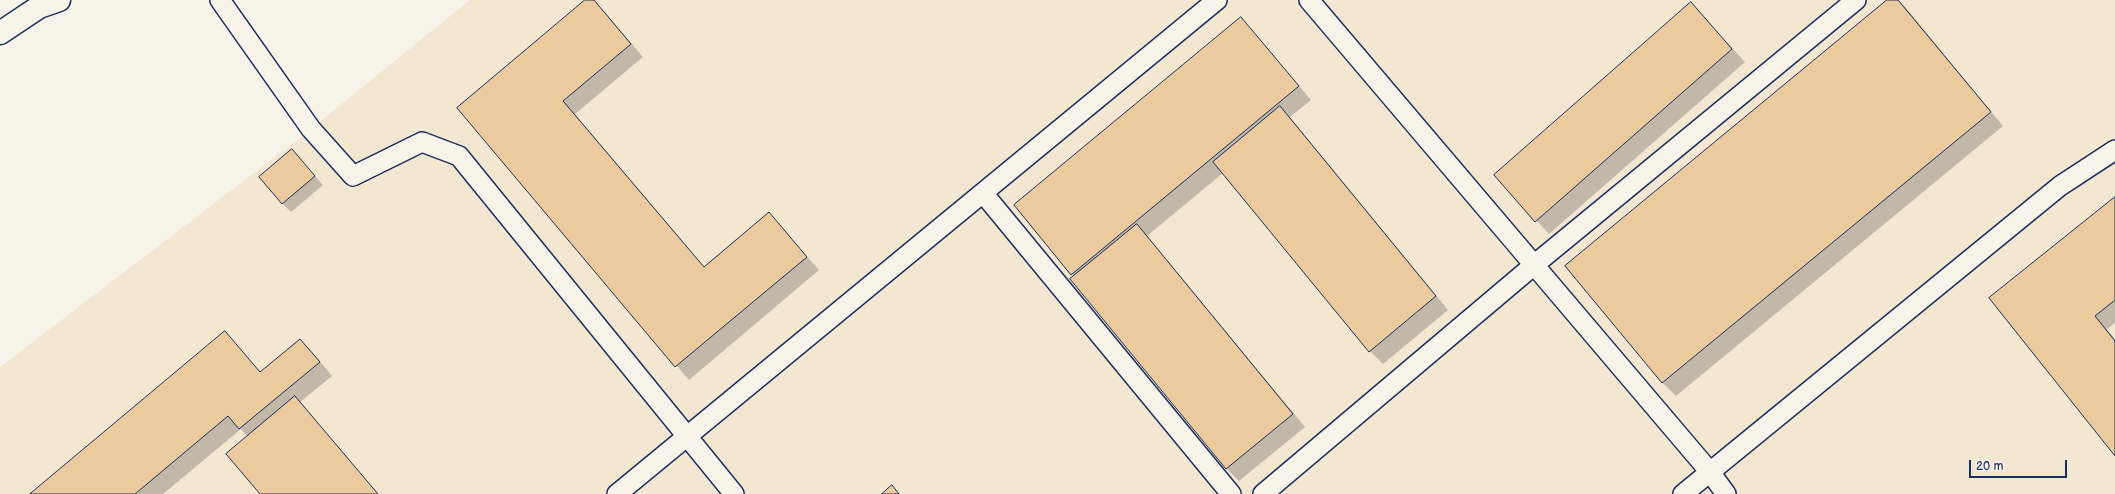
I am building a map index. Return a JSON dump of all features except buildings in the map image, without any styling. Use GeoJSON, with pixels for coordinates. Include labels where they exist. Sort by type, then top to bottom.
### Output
{"type":"FeatureCollection","features":[{"type":"Feature","properties":{"kind":"street"},"geometry":{"type":"LineString","coordinates":[[0,33],[39,7],[59,0]]}},
{"type":"Feature","properties":{"kind":"lane"},"geometry":{"type":"LineString","coordinates":[[220,0],[310,129],[353,176],[422,142],[459,156],[734,494]]}},
{"type":"Feature","properties":{"kind":"lane"},"geometry":{"type":"LineString","coordinates":[[617,494],[1217,0]]}},
{"type":"Feature","properties":{"kind":"lane"},"geometry":{"type":"LineString","coordinates":[[1309,0],[1710,472],[1726,494]]}},
{"type":"Feature","properties":{"kind":"lane"},"geometry":{"type":"LineString","coordinates":[[1263,494],[1534,265],[1856,0]]}},
{"type":"Feature","properties":{"kind":"lane"},"geometry":{"type":"LineString","coordinates":[[1683,494],[2060,186],[2115,150]]}},
{"type":"Feature","properties":{"kind":"lane"},"geometry":{"type":"LineString","coordinates":[[982,193],[1231,494]]}},
{"type":"Feature","properties":{"kind":"shaded area"},"geometry":{"type":"Polygon","coordinates":[[[470,0],[2115,0],[2115,494],[0,494],[0,367],[297,140],[470,0]]]}}]}
